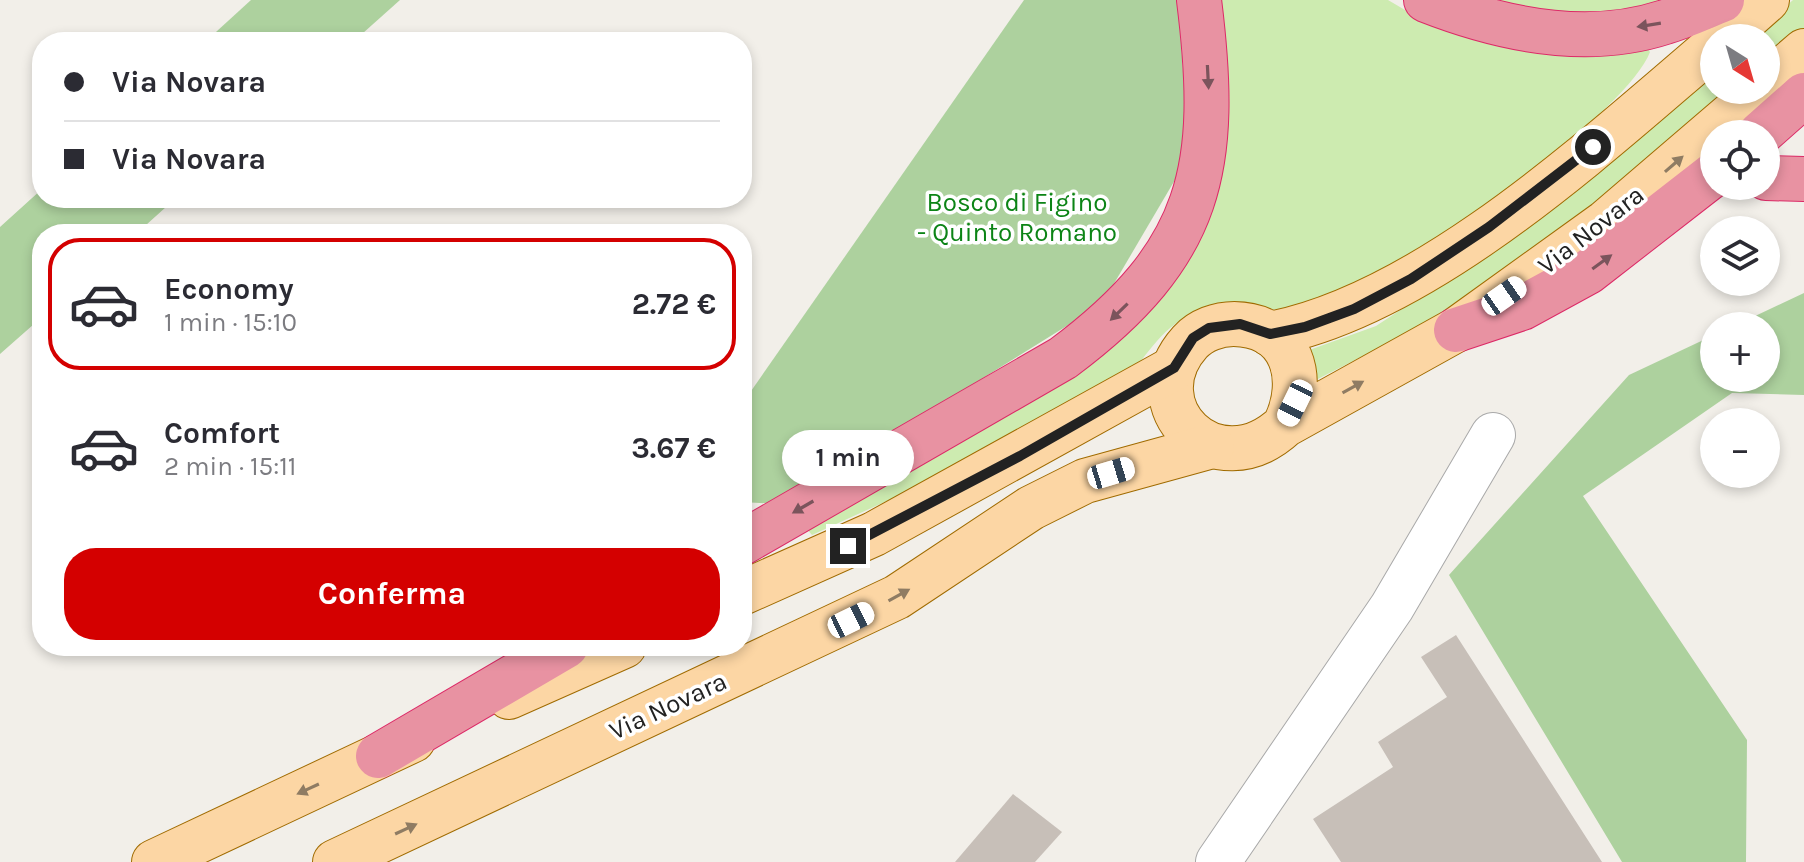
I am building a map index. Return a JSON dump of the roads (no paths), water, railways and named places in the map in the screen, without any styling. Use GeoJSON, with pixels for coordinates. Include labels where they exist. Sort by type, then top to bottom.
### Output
{"type":"FeatureCollection","features":[{"type":"Feature","properties":{"kind":"highway"},"geometry":{"type":"LineString","coordinates":[[752,537],[1063,358],[1103,328],[1158,268],[1179,232],[1205,156],[1208,72],[1199,0]]}},
{"type":"Feature","properties":{"kind":"highway"},"geometry":{"type":"LineString","coordinates":[[1426,0],[1478,20],[1537,32],[1601,33],[1663,23],[1722,0]]}},
{"type":"Feature","properties":{"kind":"highway"},"geometry":{"type":"LineString","coordinates":[[1776,120],[1804,95]]}},
{"type":"Feature","properties":{"kind":"highway"},"geometry":{"type":"LineString","coordinates":[[1780,178],[1804,179]]}},
{"type":"Feature","properties":{"kind":"highway"},"geometry":{"type":"LineString","coordinates":[[1456,330],[1522,308],[1588,272],[1700,186]]}},
{"type":"Feature","properties":{"kind":"highway"},"geometry":{"type":"LineString","coordinates":[[1677,205],[1700,196]]}},
{"type":"Feature","properties":{"kind":"highway"},"geometry":{"type":"LineString","coordinates":[[378,756],[549,656]]}},
{"type":"Feature","properties":{"kind":"main road"},"geometry":{"type":"LineString","coordinates":[[1740,24],[1767,0]]}},
{"type":"Feature","properties":{"kind":"main road"},"geometry":{"type":"LineString","coordinates":[[1780,72],[1804,51]]}},
{"type":"Feature","properties":{"kind":"main road"},"geometry":{"type":"LineString","coordinates":[[752,589],[874,534],[1174,368],[1193,338],[1209,328],[1240,324],[1270,334],[1326,321],[1411,279],[1550,181],[1700,58]]}},
{"type":"Feature","properties":{"kind":"main road","name":"Via Novara"},"geometry":{"type":"LineString","coordinates":[[335,862],[897,597],[1031,508],[1085,481],[1212,446],[1232,450],[1252,447],[1270,438],[1285,425],[1456,330],[1606,222],[1744,104]]}},
{"type":"Feature","properties":{"kind":"main road"},"geometry":{"type":"LineString","coordinates":[[1270,334],[1293,364],[1297,385],[1295,403],[1285,425]]}},
{"type":"Feature","properties":{"kind":"main road"},"geometry":{"type":"LineString","coordinates":[[1174,368],[1174,406],[1182,423],[1212,446]]}},
{"type":"Feature","properties":{"kind":"main road"},"geometry":{"type":"LineString","coordinates":[[154,862],[378,756],[602,656]]}},
{"type":"Feature","properties":{"kind":"street"},"geometry":{"type":"LineString","coordinates":[[1218,862],[1392,607],[1493,435]]}},
{"type":"Feature","properties":{"kind":"park label","name":"Bosco di Figino - Quinto Romano"},"geometry":{"type":"Point","coordinates":[1017,217]}}]}
